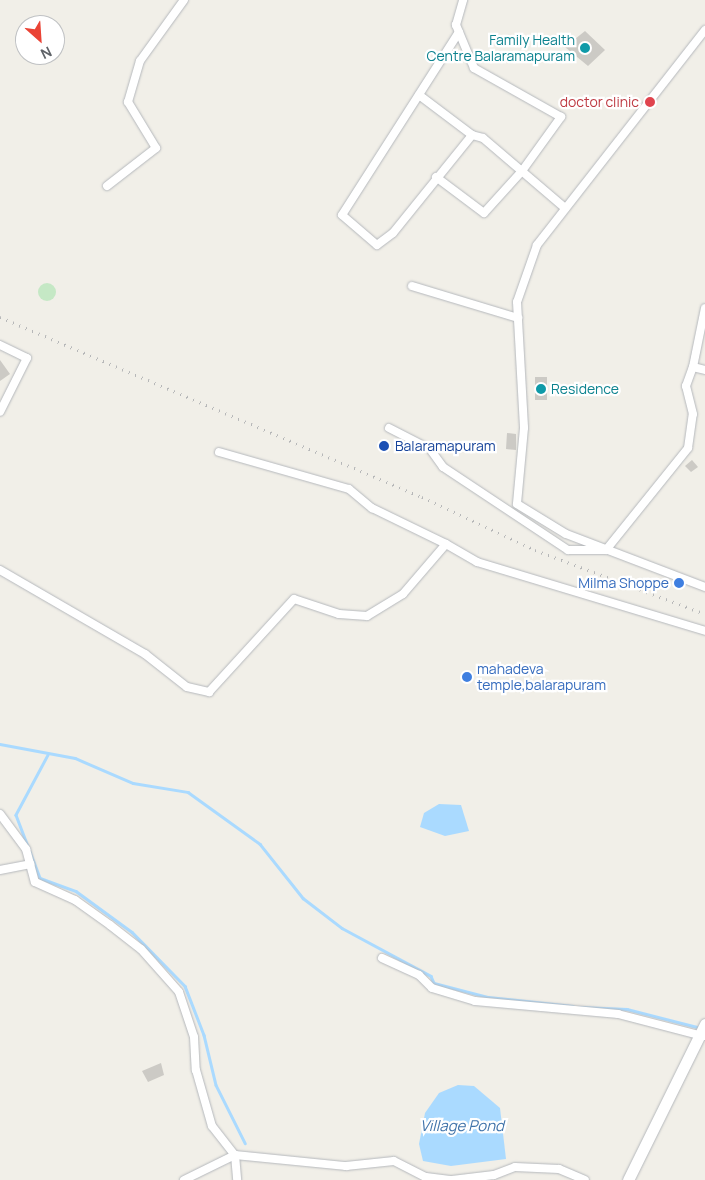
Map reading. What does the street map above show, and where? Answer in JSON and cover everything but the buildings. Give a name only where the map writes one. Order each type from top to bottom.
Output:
[{"type":"main road","points":[[628,1180],[702,1036],[705,1024]]},
{"type":"street","points":[[107,186],[156,148],[128,102],[140,61],[184,0]]},
{"type":"street","points":[[436,177],[484,213],[522,171],[561,117],[474,68],[456,25],[463,0]]},
{"type":"street","points":[[705,30],[537,245],[517,302],[524,428],[517,504],[566,534],[705,587]]},
{"type":"street","points":[[459,32],[342,215],[377,245],[393,233],[436,177],[472,135]]},
{"type":"street","points":[[419,95],[472,135],[482,138],[565,208]]},
{"type":"street","points":[[412,286],[518,318]]},
{"type":"street","points":[[606,550],[688,448],[693,414],[686,386],[693,367],[705,308]]},
{"type":"street","points":[[0,345],[27,358],[14,390],[0,412]]},
{"type":"street","points":[[693,367],[705,370]]},
{"type":"street","points":[[389,428],[430,449],[450,472],[568,550],[606,550]]},
{"type":"street","points":[[219,452],[348,489],[372,508],[446,544],[477,562],[705,631]]},
{"type":"street","points":[[0,570],[145,654],[187,687],[209,692],[294,599],[339,614],[367,616],[403,594],[446,544]]},
{"type":"street","points":[[0,814],[10,822],[30,864],[35,882],[75,900],[110,925],[141,950],[179,992],[194,1036],[196,1070],[212,1126],[235,1155],[237,1180]]},
{"type":"street","points":[[0,870],[30,864]]},
{"type":"street","points":[[382,958],[419,975],[432,988],[475,1001],[618,1014],[702,1036]]},
{"type":"street","points":[[184,1180],[235,1155],[346,1166],[394,1161],[426,1177],[452,1180],[494,1175],[515,1166],[559,1169],[585,1180]]},
{"type":"green space","points":[[43,283],[51,283],[56,288],[54,299],[43,301],[38,296],[38,288]]},
{"type":"water","points":[[439,804],[461,805],[469,831],[445,836],[420,827],[424,813]]},
{"type":"water","name":"Village Pond","points":[[458,1085],[474,1086],[500,1108],[506,1159],[451,1166],[423,1161],[419,1144],[425,1113],[439,1093]]},
{"type":"waterway","points":[[0,744],[75,758],[133,783],[188,792],[260,844],[303,898],[342,928],[431,976],[434,983],[488,997],[573,1006]]},
{"type":"waterway","points":[[48,755],[16,815],[40,878],[76,891],[132,932],[185,986],[204,1035],[216,1085],[245,1143]]},
{"type":"waterway","points":[[579,1007],[627,1009],[697,1027]]},
{"type":"railway","points":[[0,317],[422,497],[535,550],[705,614]]},
{"type":"place","name":"Family Health Centre Balaramapuram","points":[[585,48]]},
{"type":"place","name":"doctor clinic","points":[[650,102]]},
{"type":"place","name":"Residence","points":[[541,389]]},
{"type":"place","name":"Balaramapuram","points":[[384,446]]},
{"type":"place","name":"Milma Shoppe","points":[[679,583]]},
{"type":"place","name":"mahadeva temple,balarapuram","points":[[467,677]]}]
